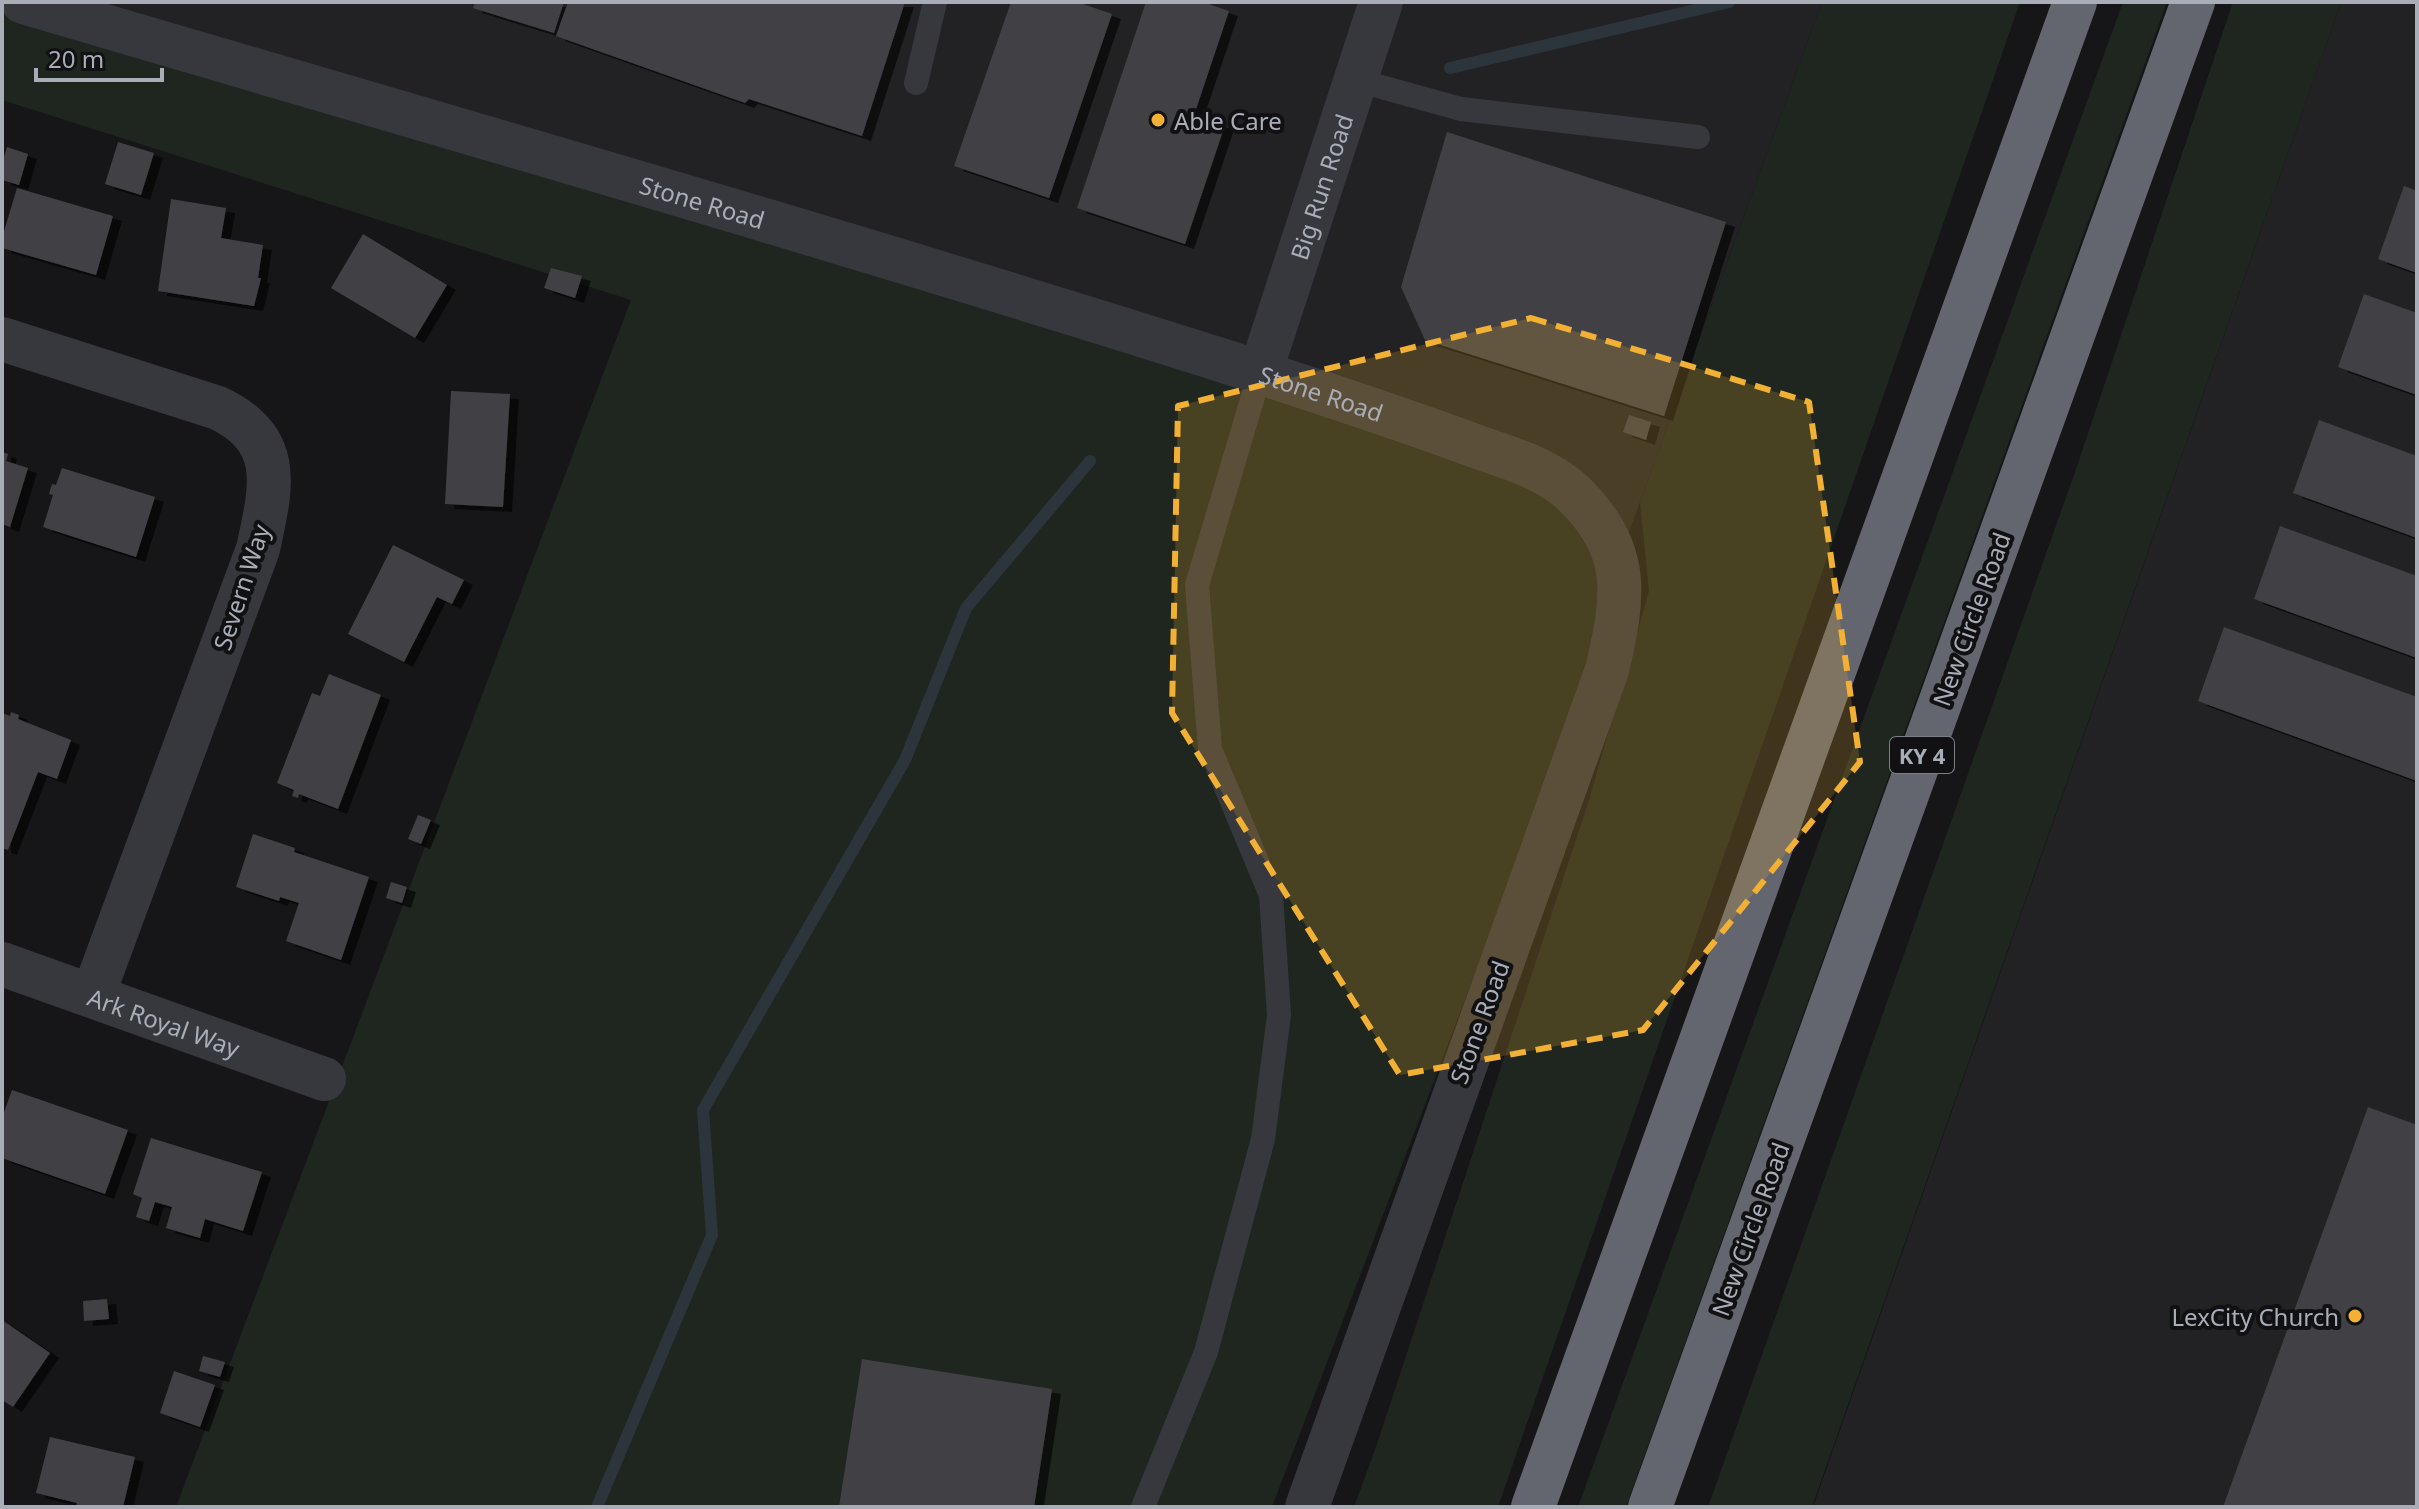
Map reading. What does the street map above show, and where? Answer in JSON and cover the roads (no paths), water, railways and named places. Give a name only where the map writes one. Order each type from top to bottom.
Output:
[{"type":"highway","points":[[1533,1507],[2075,2]]},
{"type":"highway","name":"New Circle Road","points":[[1650,1507],[2193,2]]},
{"type":"street","name":"Stone Road","points":[[23,2],[971,281],[1260,373],[1424,427],[1543,471],[1570,490],[1596,518],[1610,543],[1617,565],[1620,592],[1620,615],[1607,670],[1307,1507]]},
{"type":"street","name":"Big Run Road","points":[[1260,373],[1381,2]]},
{"type":"street","name":"Severn Way","points":[[2,339],[227,412],[248,425],[260,441],[269,462],[268,499],[258,549],[93,995]]},
{"type":"street","name":"Ark Royal Way","points":[[2,964],[324,1079]]},
{"type":"lane","points":[[916,83],[935,2]]},
{"type":"lane","points":[[1356,80],[1461,109],[1698,137]]},
{"type":"lane","points":[[1143,1507],[1206,1352],[1263,1139],[1279,1015],[1271,895],[1210,749],[1197,585],[1260,373]]},
{"type":"waterway","points":[[1450,68],[1729,2]]},
{"type":"waterway","points":[[597,1507],[712,1235],[703,1110],[905,760],[966,608],[1090,461]]},
{"type":"place","name":"Able Care","points":[[1158,120]]},
{"type":"place","name":"LexCity Church","points":[[2355,1316]]}]
